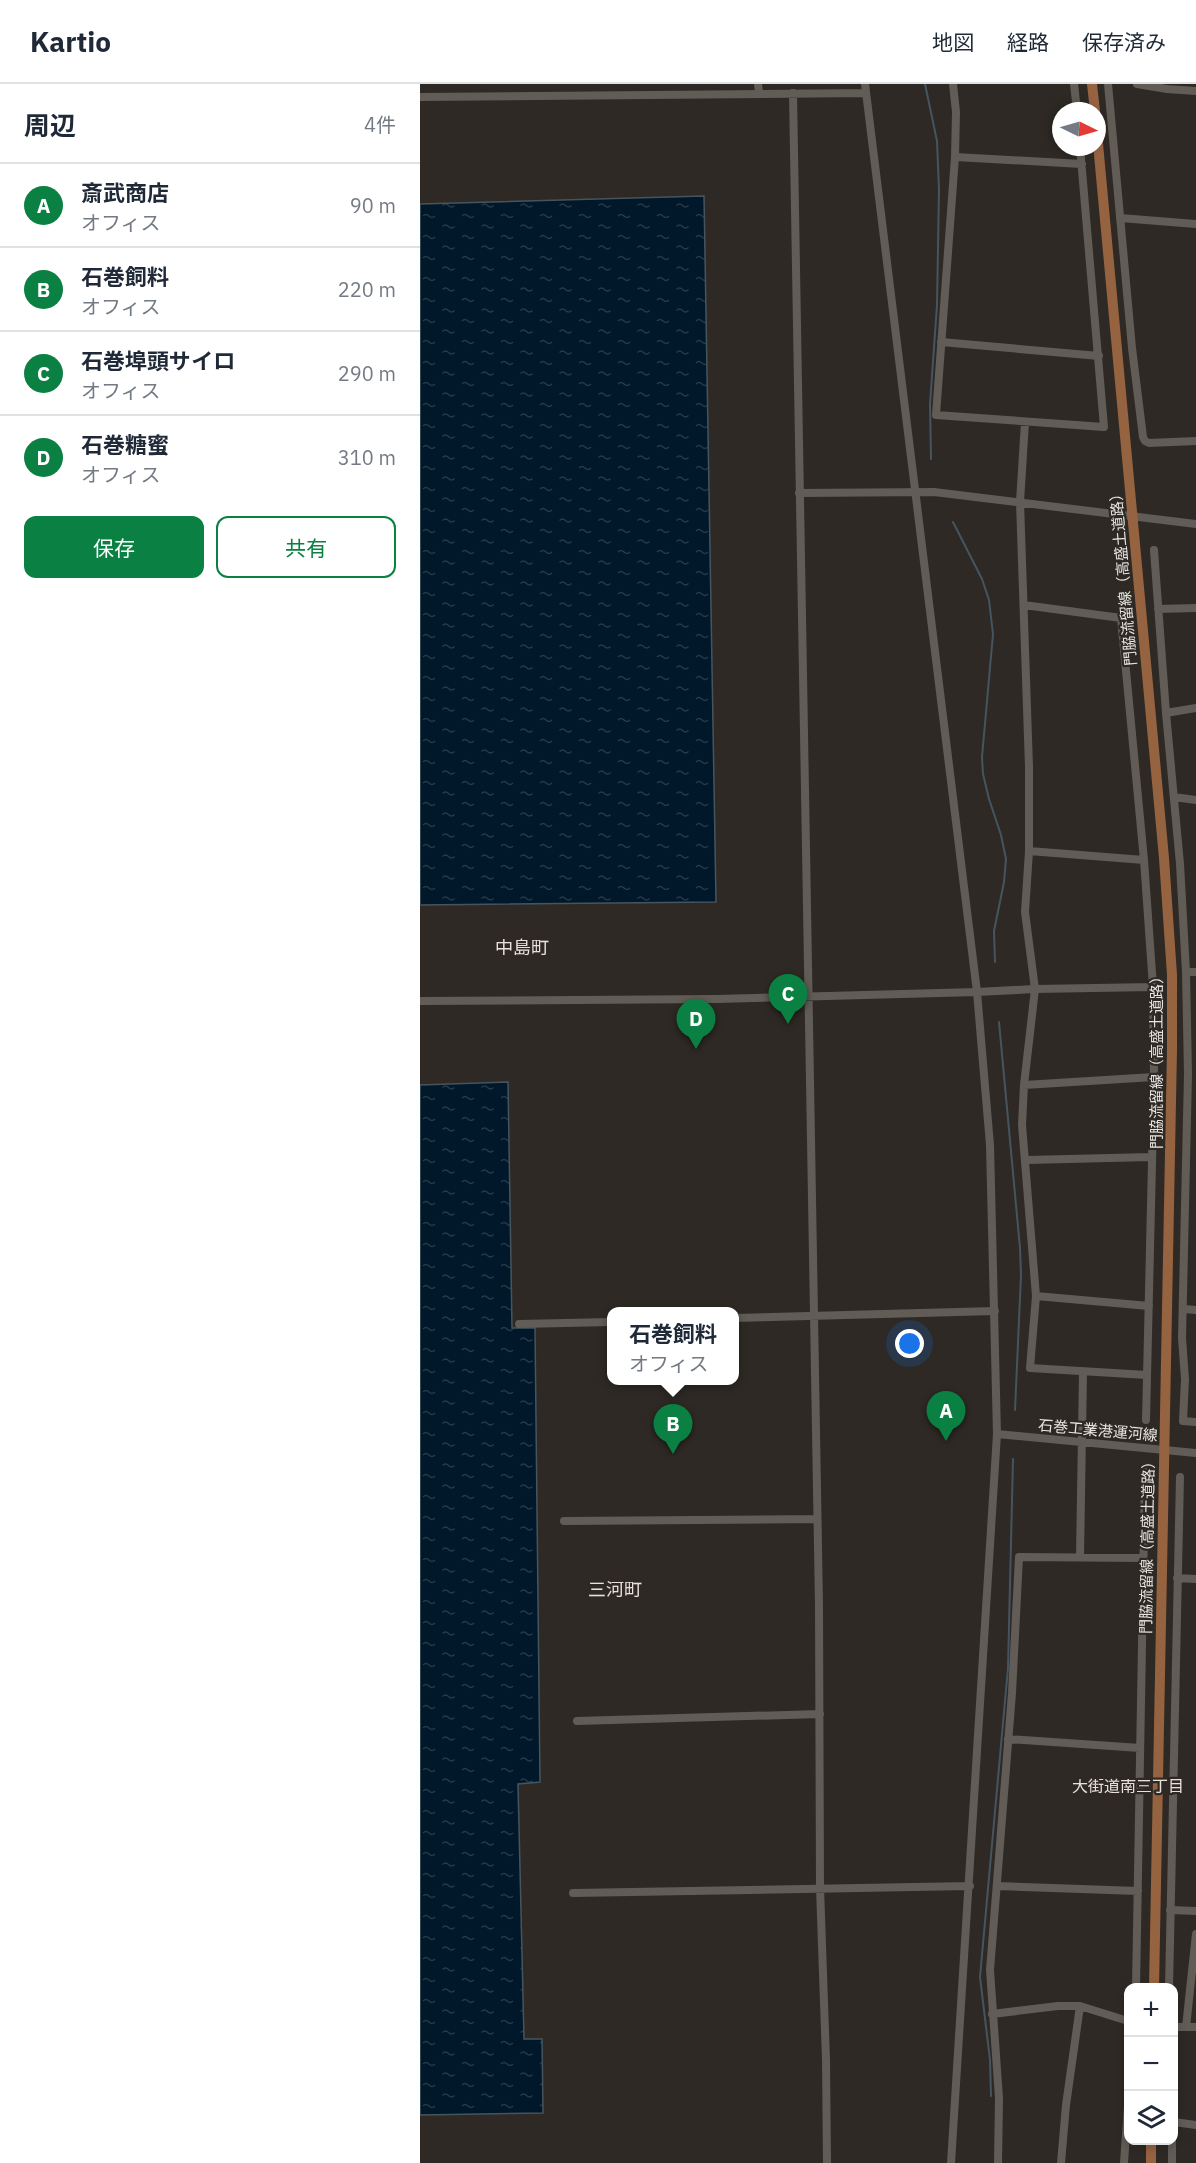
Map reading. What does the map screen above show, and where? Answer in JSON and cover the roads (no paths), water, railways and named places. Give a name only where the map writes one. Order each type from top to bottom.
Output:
[{"type":"main road","points":[[1092,84],[1094,102]]},
{"type":"main road","name":"門脇流留線（高盛土道路）","points":[[1099,156],[1166,881],[1172,975],[1172,1142],[1154,1983]]},
{"type":"main road","points":[[1151,2145],[1151,2163]]},
{"type":"street","points":[[758,84],[759,93]]},
{"type":"street","points":[[865,84],[977,992],[990,1145],[997,1434],[951,2163]]},
{"type":"street","points":[[953,84],[956,112],[955,157],[936,415],[1104,427],[1081,156]]},
{"type":"street","points":[[1074,84],[1076,102]]},
{"type":"street","points":[[1108,84],[1132,348],[1143,437],[1149,443],[1196,441]]},
{"type":"street","points":[[1137,84],[1196,91]]},
{"type":"street","points":[[794,93],[820,1714],[820,1887],[827,2163]]},
{"type":"street","points":[[420,97],[866,93]]},
{"type":"street","points":[[955,157],[1082,164]]},
{"type":"street","points":[[1120,218],[1196,224]]},
{"type":"street","points":[[941,342],[1099,356]]},
{"type":"street","points":[[1025,422],[1020,502],[1029,767],[1029,851],[1025,912],[1035,988],[1022,1125],[1027,1160],[1036,1296],[1030,1368],[1147,1376]]},
{"type":"street","points":[[799,493],[914,492],[1020,502],[1196,524]]},
{"type":"street","points":[[1154,550],[1186,972],[1188,1074],[1182,1338],[1185,1379],[1183,1421],[1196,1422]]},
{"type":"street","points":[[1024,605],[1121,618],[1154,987],[1146,1420]]},
{"type":"street","points":[[1158,609],[1196,608]]},
{"type":"street","points":[[1166,713],[1196,708]]},
{"type":"street","points":[[1174,797],[1196,800]]},
{"type":"street","points":[[1029,851],[1144,860]]},
{"type":"street","points":[[1186,972],[1196,972]]},
{"type":"street","points":[[420,1001],[716,999],[977,992],[1035,988],[1154,987]]},
{"type":"street","points":[[1024,1085],[1154,1077]]},
{"type":"street","points":[[1027,1160],[1151,1157]]},
{"type":"street","points":[[1185,1236],[1196,1236]]},
{"type":"street","points":[[1036,1296],[1149,1306]]},
{"type":"street","points":[[1184,1310],[1196,1311]]},
{"type":"street","points":[[739,1318],[995,1311]]},
{"type":"street","points":[[519,1324],[607,1322]]},
{"type":"street","points":[[1080,1557],[1083,1372]]},
{"type":"street","points":[[1185,1379],[1196,1380]]},
{"type":"street","name":"石巻工業港運河線","points":[[997,1434],[1196,1453]]},
{"type":"street","points":[[1136,1983],[1145,1472]]},
{"type":"street","points":[[1169,1983],[1180,1477]]},
{"type":"street","points":[[564,1521],[817,1519]]},
{"type":"street","points":[[998,2163],[999,2098],[992,2014],[991,1946],[998,1886],[1019,1557],[1143,1558]]},
{"type":"street","points":[[1178,1578],[1196,1579]]},
{"type":"street","points":[[578,1721],[820,1714]]},
{"type":"street","points":[[1008,1739],[1140,1748]]},
{"type":"street","points":[[573,1893],[970,1886]]},
{"type":"street","points":[[998,1886],[1138,1891]]},
{"type":"street","points":[[1170,1910],[1196,1911]]},
{"type":"street","points":[[1186,2027],[1196,1934]]},
{"type":"street","points":[[992,2014],[1058,2006],[1080,2006],[1124,2020]]},
{"type":"street","points":[[1061,2163],[1066,2105],[1080,2006]]},
{"type":"street","points":[[1178,2028],[1196,2027]]},
{"type":"street","points":[[1178,2123],[1196,2125]]},
{"type":"street","points":[[1124,2163],[1125,2145]]},
{"type":"street","points":[[1172,2145],[1172,2163]]},
{"type":"water","points":[[704,196],[716,902],[420,905],[420,204]]},
{"type":"water","points":[[508,1082],[512,1328],[535,1328],[540,1782],[518,1784],[524,2039],[542,2039],[543,2113],[420,2115],[420,1085]]},
{"type":"waterway","points":[[925,84],[937,141],[939,189],[937,305],[930,404],[931,459]]},
{"type":"waterway","points":[[953,522],[982,579],[989,600],[993,634],[982,757],[983,774],[1006,859],[1004,882],[994,931],[995,962]]},
{"type":"waterway","points":[[999,1022],[1020,1248],[1021,1275],[1015,1410]]},
{"type":"waterway","points":[[991,2096],[990,2060],[980,1977],[1008,1668],[1013,1459]]},
{"type":"place","name":"石巻埠頭サイロ","points":[[788,1024]]},
{"type":"place","name":"石巻糖蜜","points":[[696,1049]]},
{"type":"place","name":"斎武商店","points":[[946,1441]]},
{"type":"place","name":"石巻飼料","points":[[673,1454]]},
{"type":"district","name":"中島町","points":[[522,947]]},
{"type":"district","name":"三河町","points":[[615,1589]]},
{"type":"district","name":"大街道南三丁目","points":[[1128,1786]]}]
